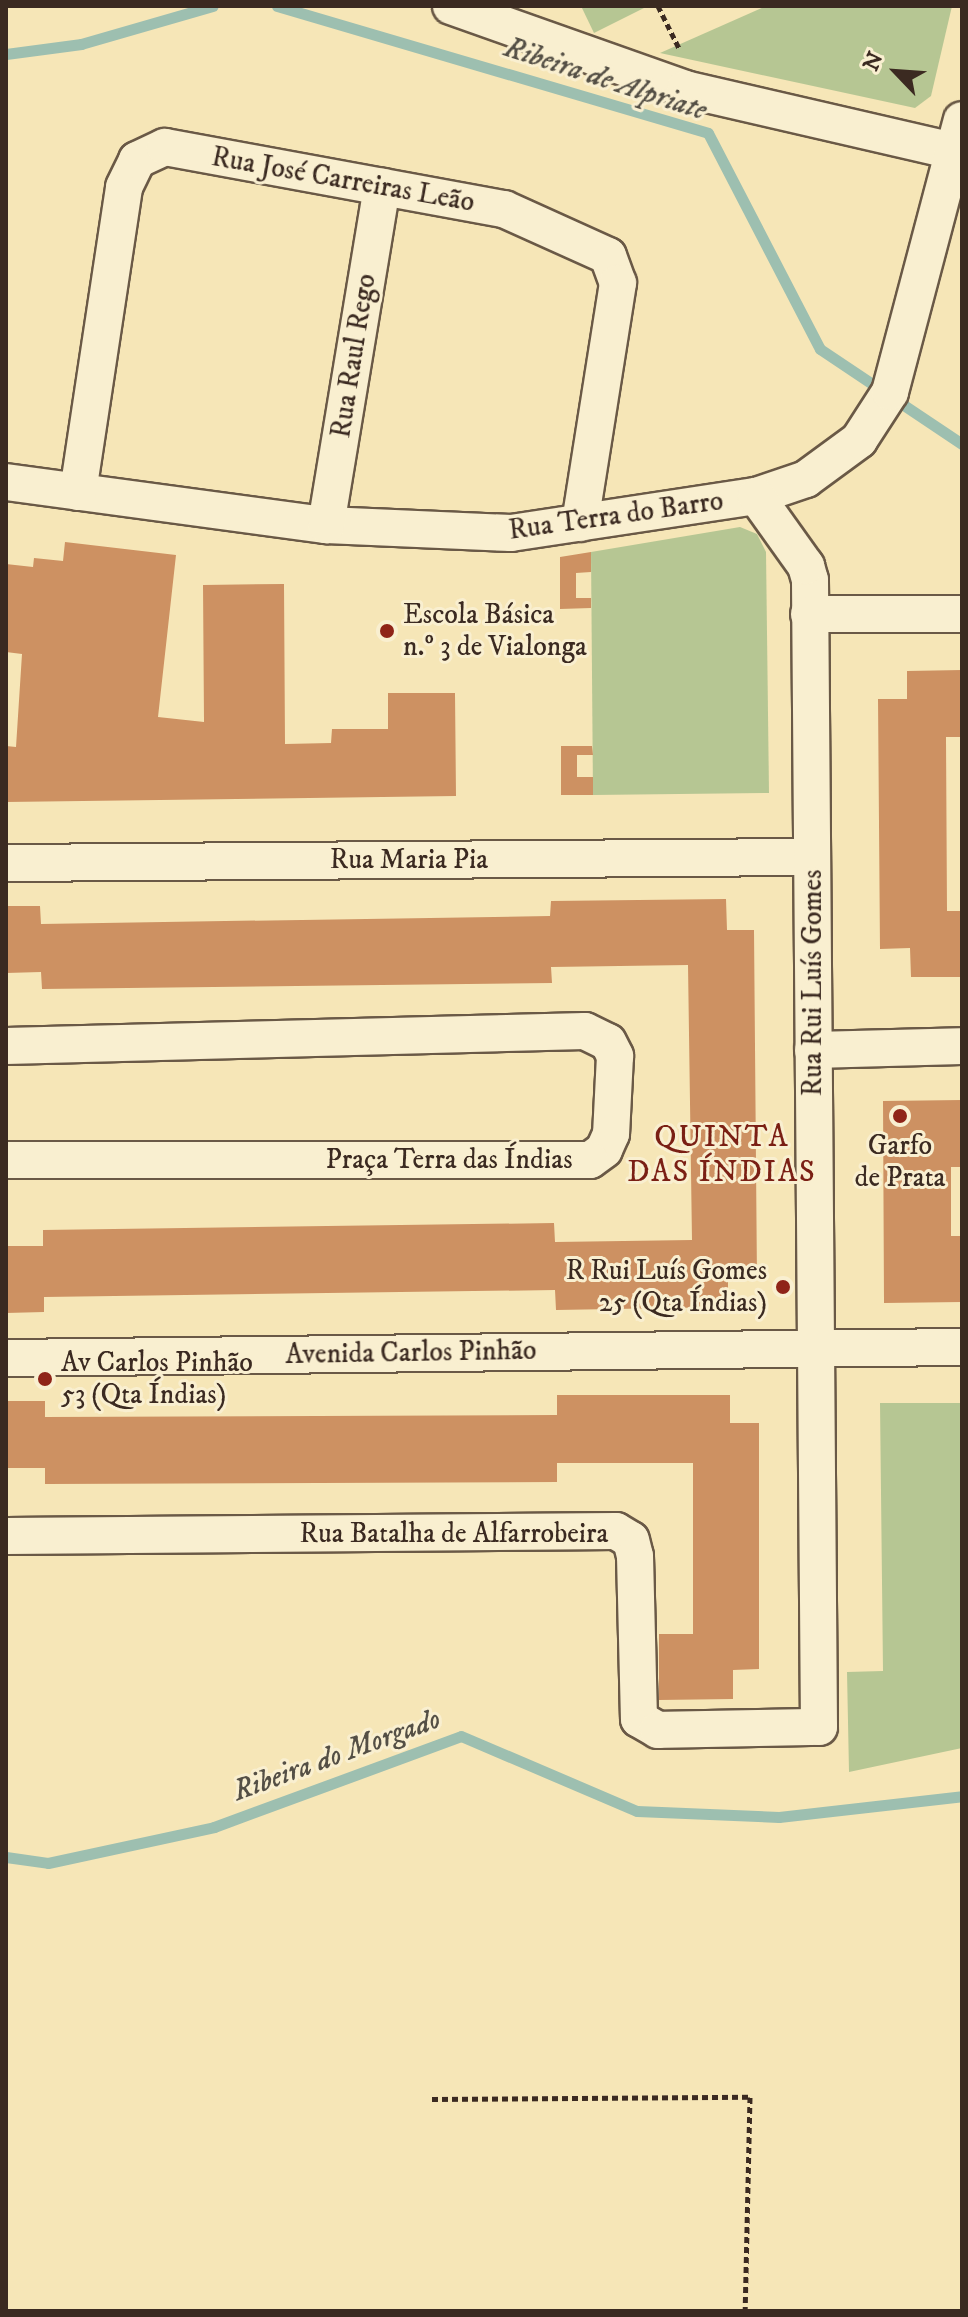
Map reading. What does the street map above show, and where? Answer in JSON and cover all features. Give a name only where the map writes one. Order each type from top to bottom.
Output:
[{"type":"street","points":[[451,6],[685,89],[959,142]]},
{"type":"street","name":"Rua Terra do Barro","points":[[6,482],[326,525],[511,533],[756,496],[825,469],[859,440],[883,407],[959,142]]},
{"type":"street","name":"Rua José Carreiras Leão","points":[[78,492],[124,187],[137,160],[165,147],[511,211],[600,249],[614,262],[618,283],[580,523]]},
{"type":"street","name":"Rua Raul Rego","points":[[326,525],[382,187]]},
{"type":"street","name":"Rua Rui Luís Gomes","points":[[756,496],[806,566],[809,614],[819,1727]]},
{"type":"street","points":[[809,614],[962,614]]},
{"type":"street","name":"Rua Maria Pia","points":[[6,863],[812,857]]},
{"type":"street","name":"Praça Terra das Índias","points":[[6,1046],[585,1031],[608,1042],[615,1056],[611,1134],[604,1150],[590,1160],[6,1160]]},
{"type":"street","points":[[813,1050],[962,1046]]},
{"type":"street","name":"Avenida Carlos Pinhão","points":[[6,1358],[962,1347]]},
{"type":"street","name":"Rua Batalha de Alfarrobeira","points":[[6,1536],[616,1531],[631,1540],[635,1556],[639,1719],[658,1730],[819,1727]]},
{"type":"path","points":[[432,2099],[750,2097],[745,2311]]},
{"type":"green space","points":[[581,6],[648,6],[594,33]]},
{"type":"green space","points":[[766,6],[952,6],[931,96],[915,108],[660,53]]},
{"type":"green space","points":[[740,527],[757,534],[766,552],[769,793],[593,795],[591,552]]},
{"type":"green space","points":[[880,1403],[962,1403],[962,1748],[849,1772],[847,1672],[883,1671]]},
{"type":"building","points":[[65,542],[176,555],[158,717],[204,722],[203,585],[284,584],[285,744],[331,743],[332,729],[388,729],[388,693],[455,693],[456,796],[6,802],[6,746],[16,747],[22,654],[6,652],[6,564],[33,567],[34,558],[63,561]]},
{"type":"building","points":[[591,552],[591,572],[576,573],[576,598],[591,598],[591,608],[560,609],[560,557]]},
{"type":"building","points":[[962,670],[962,737],[946,737],[947,911],[962,911],[962,977],[911,977],[910,948],[880,949],[878,699],[907,699],[907,671]]},
{"type":"building","points":[[561,746],[592,746],[593,755],[577,755],[577,777],[593,777],[593,795],[561,795]]},
{"type":"building","points":[[726,899],[727,930],[754,930],[757,1279],[728,1280],[728,1307],[556,1310],[555,1290],[44,1297],[44,1312],[6,1313],[6,1246],[43,1246],[43,1230],[554,1223],[555,1242],[692,1240],[688,965],[551,967],[552,983],[42,989],[41,972],[6,973],[6,906],[40,906],[41,924],[550,916],[551,901]]},
{"type":"building","points":[[962,1100],[962,1167],[951,1167],[951,1236],[962,1236],[962,1302],[884,1303],[883,1101]]},
{"type":"building","points":[[557,1395],[730,1395],[730,1423],[759,1423],[759,1669],[733,1670],[733,1699],[659,1700],[659,1634],[693,1634],[693,1463],[557,1463],[557,1482],[45,1484],[45,1468],[6,1468],[6,1401],[45,1401],[45,1417],[557,1415]]},
{"type":"waterway","name":"Ribeira de Alpriate","points":[[6,54],[81,44],[213,6]]},
{"type":"waterway","name":"Ribeira de Alpriate","points":[[277,6],[708,133],[820,349],[962,444]]},
{"type":"waterway","name":"Ribeira do Morgado","points":[[6,1857],[48,1863],[214,1827],[461,1736],[637,1811],[779,1817],[962,1796]]},
{"type":"place","name":"Escola Básica n.º 3 de Vialonga","points":[[387,631]]},
{"type":"place","name":"Garfo de Prata","points":[[900,1116]]},
{"type":"place","name":"R Rui Luís Gomes 25 (Qta Índias)","points":[[783,1287]]},
{"type":"place","name":"Av Carlos Pinhão 53 (Qta Índias)","points":[[45,1379]]},
{"type":"district","name":"QUINTA DAS ÍNDIAS","points":[[722,1155]]}]
